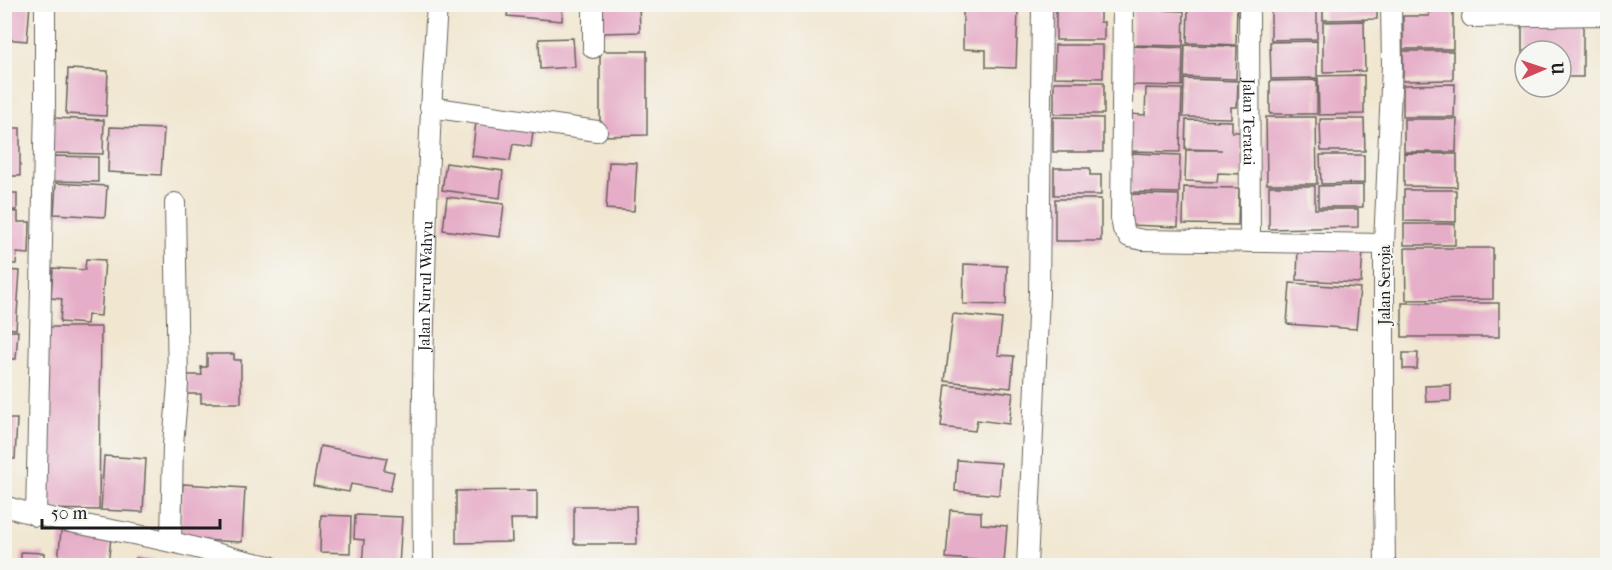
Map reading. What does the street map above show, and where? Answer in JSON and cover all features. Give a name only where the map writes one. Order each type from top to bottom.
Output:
[{"type":"street","points":[[36,516],[45,4]]},
{"type":"street","name":"Jalan Nurul Wahyu","points":[[423,566],[422,426],[430,107],[437,4]]},
{"type":"street","points":[[593,4],[593,48]]},
{"type":"street","points":[[1027,566],[1039,294],[1042,4]]},
{"type":"street","points":[[1123,4],[1121,218],[1129,237],[1143,240],[1384,244]]},
{"type":"street","name":"Jalan Teratai","points":[[1249,4],[1250,242]]},
{"type":"street","name":"Jalan Seroja","points":[[1386,566],[1383,476],[1384,244],[1392,66],[1391,4]]},
{"type":"street","points":[[1472,17],[1608,15]]},
{"type":"street","points":[[430,107],[597,131]]},
{"type":"street","points":[[171,542],[173,445],[178,384],[175,203]]},
{"type":"street","points":[[4,506],[36,516],[171,542],[270,566]]},
{"type":"building","points":[[4,4],[30,4],[27,41],[4,39]]},
{"type":"building","points":[[509,4],[563,4],[562,21],[507,16]]},
{"type":"building","points":[[602,4],[639,4],[640,32],[603,33]]},
{"type":"building","points":[[1188,4],[1237,4],[1236,45],[1187,43]]},
{"type":"building","points":[[1271,4],[1317,4],[1317,39],[1271,40]]},
{"type":"building","points":[[1323,4],[1377,4],[1377,19],[1323,20]]},
{"type":"building","points":[[1404,4],[1453,4],[1453,49],[1403,49],[1403,16],[1429,16],[1429,8],[1404,9]]},
{"type":"building","points":[[1100,7],[1100,22],[1104,22],[1104,40],[1056,40],[1056,8]]},
{"type":"building","points":[[963,8],[1018,10],[1016,68],[986,67],[986,50],[963,49]]},
{"type":"building","points":[[1133,9],[1184,11],[1183,46],[1132,45]]},
{"type":"building","points":[[1364,21],[1365,71],[1323,72],[1323,22]]},
{"type":"building","points":[[1522,23],[1583,23],[1583,77],[1573,77],[1573,39],[1522,39]]},
{"type":"building","points":[[573,38],[575,67],[540,69],[539,39]]},
{"type":"building","points":[[1317,41],[1317,76],[1364,75],[1364,114],[1319,115],[1318,78],[1271,79],[1270,42]]},
{"type":"building","points":[[1055,45],[1103,45],[1103,78],[1054,77]]},
{"type":"building","points":[[1185,45],[1237,46],[1236,79],[1184,77]]},
{"type":"building","points":[[1131,46],[1183,48],[1182,86],[1130,85]]},
{"type":"building","points":[[600,51],[647,51],[647,135],[600,136]]},
{"type":"building","points":[[1403,51],[1453,51],[1453,80],[1403,81]]},
{"type":"building","points":[[68,69],[108,71],[106,116],[66,114]]},
{"type":"building","points":[[1184,79],[1238,81],[1237,107],[1231,107],[1231,118],[1183,117]]},
{"type":"building","points":[[1317,80],[1317,114],[1270,114],[1270,81]]},
{"type":"building","points":[[1054,82],[1104,82],[1104,114],[1054,114]]},
{"type":"building","points":[[1455,84],[1454,117],[1403,117],[1403,85]]},
{"type":"building","points":[[1146,88],[1182,89],[1180,152],[1127,151],[1128,114],[1145,115]]},
{"type":"building","points":[[1053,117],[1103,118],[1103,152],[1053,152]]},
{"type":"building","points":[[1266,117],[1316,117],[1317,184],[1267,184]]},
{"type":"building","points":[[52,118],[104,120],[103,154],[51,153]]},
{"type":"building","points":[[1320,119],[1364,119],[1365,151],[1321,151]]},
{"type":"building","points":[[1404,119],[1457,119],[1456,152],[1404,152]]},
{"type":"building","points":[[1186,120],[1232,121],[1232,132],[1242,132],[1242,174],[1218,173],[1217,182],[1185,181],[1186,150],[1222,150],[1185,149]]},
{"type":"building","points":[[476,122],[533,131],[531,147],[513,144],[510,161],[472,156]]},
{"type":"building","points":[[4,125],[8,125],[8,128],[20,128],[20,176],[8,176],[8,190],[4,190]]},
{"type":"building","points":[[110,127],[164,129],[161,175],[108,172]]},
{"type":"building","points":[[1132,153],[1180,155],[1179,193],[1130,192]]},
{"type":"building","points":[[1404,153],[1457,154],[1457,187],[1404,186]]},
{"type":"building","points":[[1320,155],[1364,155],[1364,183],[1321,184]]},
{"type":"building","points":[[53,156],[98,157],[98,182],[53,181]]},
{"type":"building","points":[[609,162],[637,163],[634,211],[606,209]]},
{"type":"building","points":[[446,163],[503,171],[500,198],[442,190]]},
{"type":"building","points":[[1054,168],[1090,168],[1090,175],[1101,175],[1101,195],[1054,195]]},
{"type":"building","points":[[56,183],[107,186],[105,217],[54,214]]},
{"type":"building","points":[[1363,185],[1363,207],[1318,207],[1318,186]]},
{"type":"building","points":[[1269,186],[1315,186],[1315,209],[1358,209],[1358,227],[1269,229]]},
{"type":"building","points":[[1184,187],[1239,188],[1238,225],[1183,224]]},
{"type":"building","points":[[1404,190],[1456,190],[1456,222],[1404,221]]},
{"type":"building","points":[[4,193],[17,193],[17,210],[4,210]]},
{"type":"building","points":[[1131,194],[1179,195],[1178,227],[1129,225]]},
{"type":"building","points":[[447,197],[504,204],[500,237],[443,230]]},
{"type":"building","points":[[1055,199],[1101,199],[1101,241],[1055,241]]},
{"type":"building","points":[[4,211],[18,212],[18,222],[30,222],[29,254],[17,253],[16,264],[4,264]]},
{"type":"building","points":[[1404,224],[1455,224],[1455,245],[1404,245]]},
{"type":"building","points":[[1298,245],[1363,248],[1361,283],[1297,280]]},
{"type":"building","points":[[1405,248],[1493,248],[1493,299],[1406,300]]},
{"type":"building","points":[[86,259],[105,260],[101,316],[88,315],[87,324],[60,322],[62,299],[51,298],[53,268],[85,270]]},
{"type":"building","points":[[964,264],[1007,266],[1006,305],[963,304]]},
{"type":"building","points":[[4,270],[20,271],[16,329],[4,328]]},
{"type":"building","points":[[1290,283],[1360,288],[1356,329],[1287,324]]},
{"type":"building","points":[[1402,303],[1499,303],[1499,337],[1402,337]]},
{"type":"building","points":[[953,314],[1002,319],[998,355],[1014,356],[1011,388],[945,381]]},
{"type":"building","points":[[47,327],[101,327],[99,510],[45,509]]},
{"type":"building","points":[[4,331],[18,331],[16,359],[4,359]]},
{"type":"building","points":[[1403,353],[1418,353],[1417,369],[1403,369]]},
{"type":"building","points":[[207,354],[234,354],[234,360],[241,360],[241,403],[201,403],[201,394],[187,394],[187,375],[202,375],[201,367],[207,367]]},
{"type":"building","points":[[946,385],[1013,393],[1009,424],[977,420],[975,431],[941,427]]},
{"type":"building","points":[[1451,385],[1451,401],[1426,402],[1425,386]]},
{"type":"building","points":[[5,419],[17,419],[15,459],[5,459]]},
{"type":"building","points":[[320,446],[387,458],[384,470],[394,472],[390,491],[351,484],[349,492],[313,486]]},
{"type":"building","points":[[104,456],[146,459],[143,512],[101,510]]},
{"type":"building","points":[[957,460],[1001,463],[999,495],[955,491]]},
{"type":"building","points":[[183,484],[245,488],[242,542],[180,539]]},
{"type":"building","points":[[537,490],[537,519],[511,519],[512,542],[456,543],[456,491]]},
{"type":"building","points":[[574,506],[636,506],[637,544],[574,544]]},
{"type":"building","points":[[950,510],[981,512],[981,524],[1007,526],[1004,562],[946,558]]},
{"type":"building","points":[[321,515],[351,516],[350,553],[320,552]]},
{"type":"building","points":[[355,515],[402,517],[399,566],[362,565],[364,540],[354,539]]},
{"type":"building","points":[[61,531],[111,537],[108,566],[58,562]]},
{"type":"building","points":[[21,552],[44,553],[44,566],[21,566]]},
{"type":"building","points":[[136,558],[158,561],[157,566],[136,566]]}]
